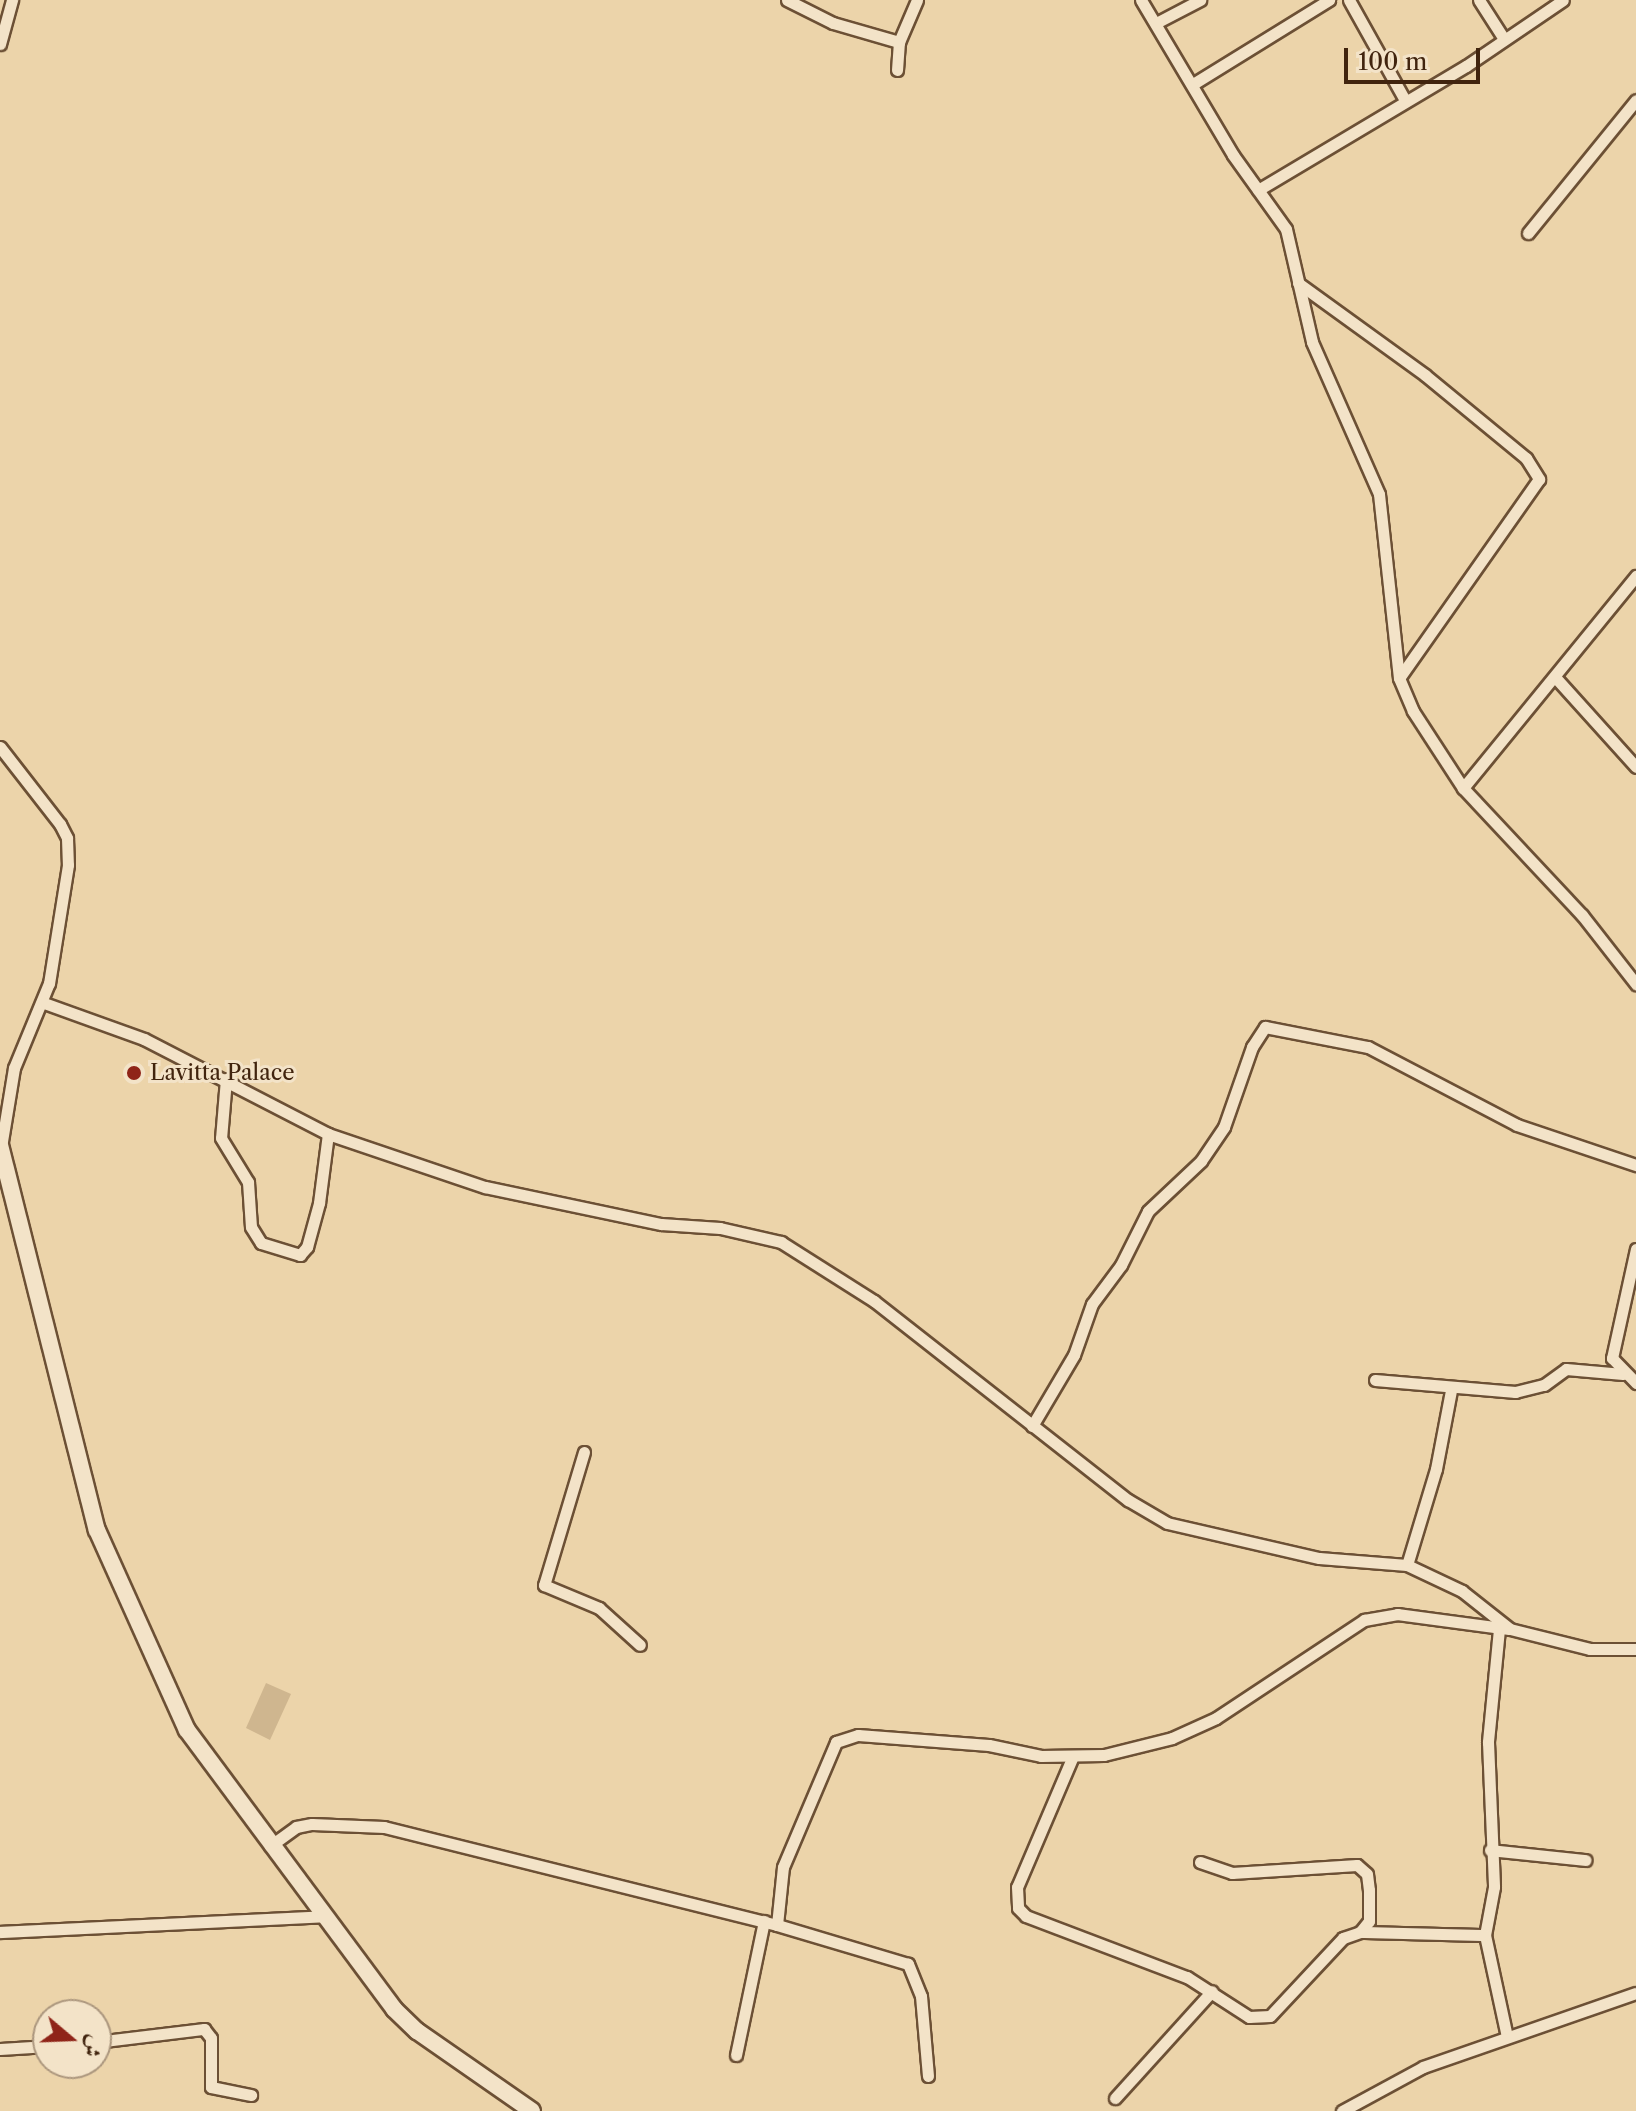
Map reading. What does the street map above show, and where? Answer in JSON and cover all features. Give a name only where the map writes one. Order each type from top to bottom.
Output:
[{"type":"street","points":[[0,44],[12,0]]},
{"type":"street","points":[[787,0],[833,23],[899,42]]},
{"type":"street","points":[[897,70],[899,42],[917,0]]},
{"type":"street","points":[[1141,0],[1258,190],[1286,229],[1323,372],[1379,494],[1399,678],[1434,749],[1463,788],[1582,915],[1636,984]]},
{"type":"street","points":[[1156,23],[1200,0]]},
{"type":"street","points":[[1193,84],[1329,0]]},
{"type":"street","points":[[1349,0],[1405,100]]},
{"type":"street","points":[[1479,0],[1504,39]]},
{"type":"street","points":[[1258,190],[1563,0]]},
{"type":"street","points":[[1528,233],[1636,100]]},
{"type":"street","points":[[1298,283],[1425,375],[1526,458],[1539,479],[1399,678]]},
{"type":"street","points":[[1463,788],[1636,576]]},
{"type":"street","points":[[1555,677],[1636,767]]},
{"type":"street","points":[[0,747],[67,838],[64,914],[44,1003],[14,1068],[0,1146],[97,1530],[119,1587],[187,1730],[324,1916],[417,2031],[532,2111]]},
{"type":"street","points":[[44,1003],[144,1039],[328,1134],[485,1187],[661,1224],[720,1228],[781,1242],[874,1301],[1128,1500],[1167,1523],[1319,1558],[1407,1565],[1462,1591],[1504,1629]]},
{"type":"street","points":[[1032,1426],[1074,1355],[1092,1304],[1121,1265],[1148,1211],[1201,1161],[1224,1127],[1252,1047],[1265,1027],[1368,1047],[1517,1125],[1636,1165]]},
{"type":"street","points":[[226,1079],[221,1138],[248,1182],[251,1227],[261,1243],[300,1255],[307,1247],[319,1203],[328,1134]]},
{"type":"street","points":[[1623,1374],[1612,1350],[1636,1249]]},
{"type":"street","points":[[1375,1380],[1451,1390],[1524,1391],[1544,1385],[1566,1369],[1623,1374],[1636,1383]]},
{"type":"street","points":[[1407,1565],[1436,1469],[1451,1390]]},
{"type":"street","points":[[584,1452],[544,1585],[599,1608],[640,1645]]},
{"type":"street","points":[[736,2055],[783,1867],[829,1753],[843,1737],[1073,1756],[1104,1755],[1172,1738],[1241,1704],[1364,1620],[1397,1614],[1504,1629],[1590,1649],[1636,1649]]},
{"type":"street","points":[[1504,1629],[1488,1742],[1490,1850],[1494,1887],[1485,1935],[1507,2037]]},
{"type":"street","points":[[1073,1756],[1017,1887],[1018,1908],[1026,1916],[1174,1972],[1261,2020],[1343,1938],[1360,1932],[1485,1935]]},
{"type":"street","points":[[270,1846],[296,1827],[312,1824],[384,1827],[770,1923],[908,1964],[921,1996],[928,2076]]},
{"type":"street","points":[[1490,1850],[1585,1860]]},
{"type":"street","points":[[1200,1862],[1232,1873],[1357,1865],[1367,1874],[1369,1890],[1369,1921],[1360,1932]]},
{"type":"street","points":[[0,1932],[324,1916]]},
{"type":"street","points":[[1115,2098],[1212,1991]]},
{"type":"street","points":[[1342,2111],[1423,2067],[1636,1993]]},
{"type":"street","points":[[112,2040],[204,2029],[211,2038],[209,2084],[251,2095]]},
{"type":"street","points":[[0,2049],[32,2047]]},
{"type":"shaded area","points":[[266,1683],[291,1694],[270,1740],[246,1728]]},
{"type":"place","name":"Lavitta Palace","points":[[134,1073]]}]
